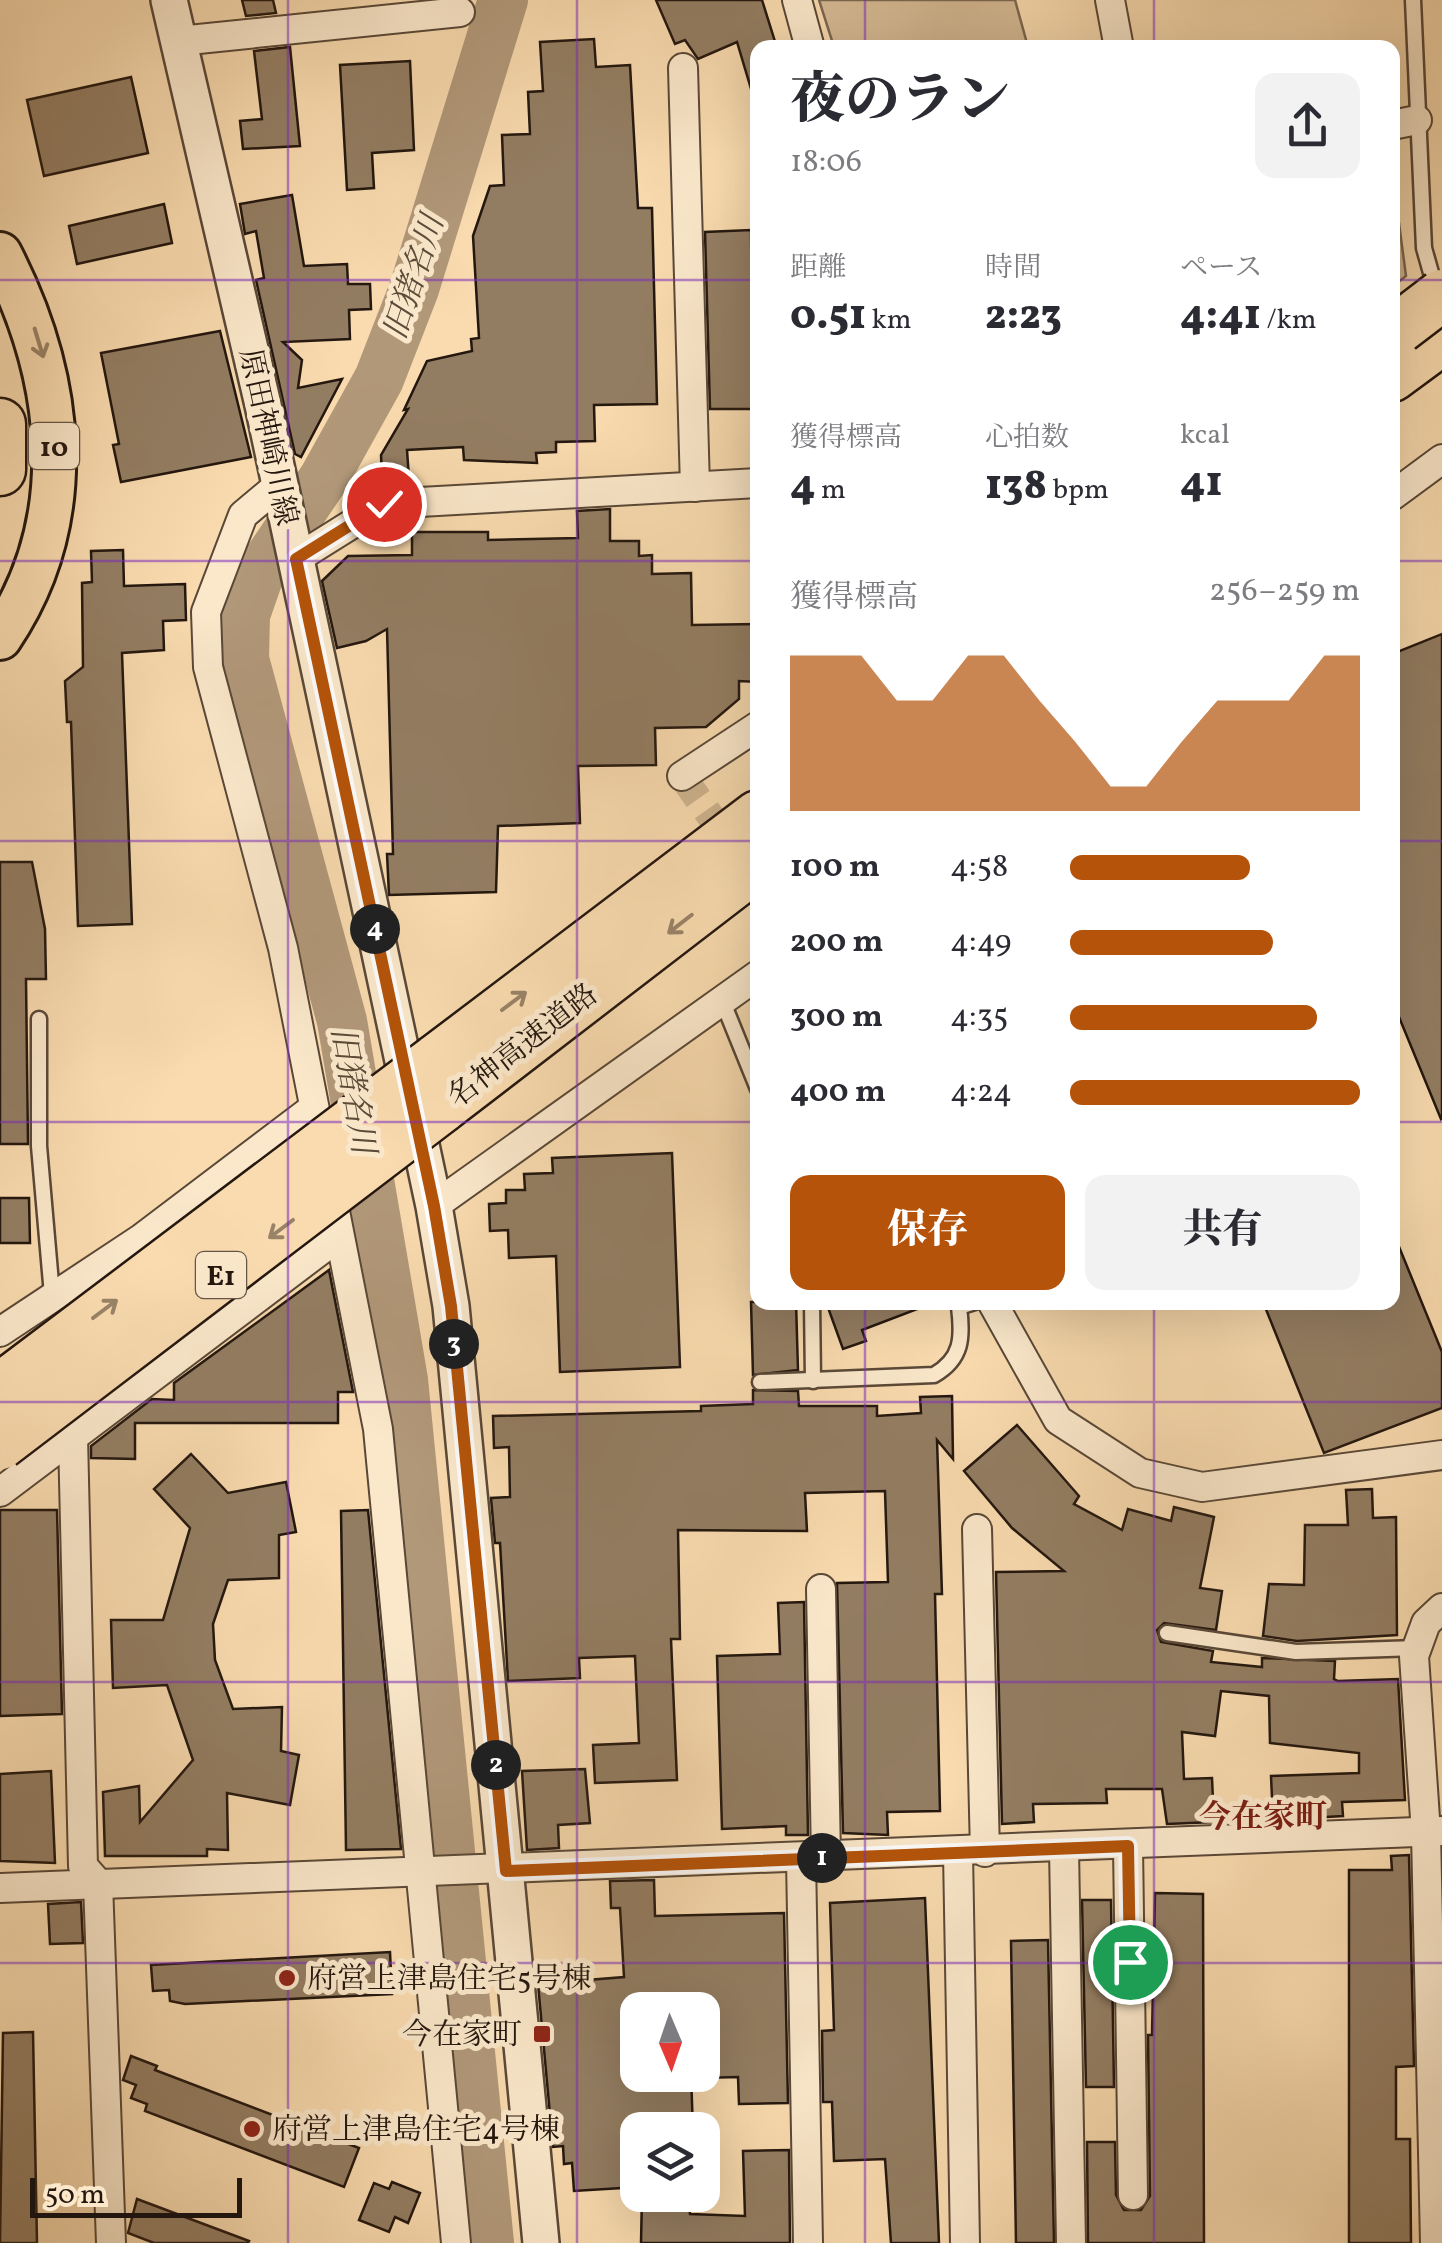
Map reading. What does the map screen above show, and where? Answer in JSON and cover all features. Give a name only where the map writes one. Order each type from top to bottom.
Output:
[{"type":"highway","points":[[1413,342],[1442,295]]},
{"type":"highway","points":[[0,424],[0,470]]},
{"type":"highway","name":"名神高速道路","points":[[0,1444],[750,823]]},
{"type":"highway","name":"名神高速道路","points":[[0,1385],[750,869]]},
{"type":"main road","name":"10","points":[[0,254],[40,346],[54,440],[44,538],[21,603],[0,638]]},
{"type":"street","name":"原田神崎川線","points":[[169,0],[280,484],[434,1206],[451,1306],[496,1871],[541,2243]]},
{"type":"street","points":[[797,0],[808,40]]},
{"type":"street","points":[[1110,0],[1118,40]]},
{"type":"street","points":[[179,41],[460,12]]},
{"type":"street","points":[[683,68],[695,487]]},
{"type":"street","points":[[1400,490],[1442,459]]},
{"type":"street","points":[[280,484],[243,515],[206,612],[208,667],[282,948],[311,1110],[378,1428],[429,1873],[456,2243]]},
{"type":"street","points":[[296,559],[384,504],[750,484]]},
{"type":"street","points":[[682,776],[750,731]]},
{"type":"street","points":[[434,1206],[750,981]]},
{"type":"street","points":[[0,1332],[142,1238],[311,1110]]},
{"type":"street","points":[[0,1492],[338,1236]]},
{"type":"street","points":[[996,1310],[1058,1420],[1140,1473],[1202,1487],[1442,1454]]},
{"type":"street","points":[[73,1437],[82,1866],[98,1883],[111,2243]]},
{"type":"street","points":[[965,2243],[977,1529]]},
{"type":"street","points":[[808,2243],[821,1589]]},
{"type":"street","points":[[1435,2243],[1434,1832],[1417,1648],[1426,1623],[1442,1608]]},
{"type":"street","points":[[0,1888],[1434,1832]]},
{"type":"street","points":[[1128,1846],[1134,2195]]},
{"type":"street","points":[[1064,1849],[1071,2243]]},
{"type":"street","points":[[816,1859],[826,2197]]},
{"type":"lane","points":[[1413,0],[1405,122],[1424,248],[1413,342]]},
{"type":"lane","points":[[722,1000],[750,1069]]},
{"type":"lane","points":[[40,1019],[39,1146],[52,1295]]},
{"type":"lane","points":[[812,1310],[813,1381]]},
{"type":"lane","points":[[760,1382],[934,1375],[951,1365],[960,1348],[959,1310]]},
{"type":"lane","points":[[1167,1633],[1296,1652],[1417,1648]]},
{"type":"shaded area","points":[[819,0],[1015,0],[1026,40],[832,40]]},
{"type":"shaded area","points":[[1400,231],[1406,276],[1400,281]]},
{"type":"building","points":[[242,0],[273,0],[276,13],[246,16]]},
{"type":"building","points":[[656,0],[762,0],[774,40],[750,40],[750,85],[737,42],[698,59],[685,40],[675,44]]},
{"type":"building","points":[[594,39],[596,67],[630,65],[638,208],[652,208],[657,404],[594,405],[595,441],[556,442],[556,452],[536,453],[537,463],[464,460],[463,447],[407,450],[409,478],[382,479],[381,455],[408,409],[404,410],[427,361],[472,351],[471,339],[479,338],[473,236],[490,186],[504,185],[502,135],[530,134],[528,92],[543,91],[540,42]]},
{"type":"building","points":[[290,47],[300,146],[243,149],[240,121],[262,119],[254,51]]},
{"type":"building","points":[[410,61],[414,150],[372,153],[374,188],[347,190],[340,65]]},
{"type":"building","points":[[131,77],[148,153],[44,176],[27,100]]},
{"type":"building","points":[[292,195],[304,266],[347,264],[348,284],[370,284],[371,309],[349,310],[350,339],[283,342],[302,360],[298,388],[342,379],[301,457],[295,454],[256,280],[264,278],[256,231],[245,234],[240,204]]},
{"type":"building","points":[[164,204],[172,243],[77,264],[69,226]]},
{"type":"building","points":[[750,230],[750,409],[710,409],[705,232]]},
{"type":"building","points":[[220,331],[251,457],[121,482],[113,445],[119,444],[101,353]]},
{"type":"building","points":[[610,509],[610,541],[639,541],[639,556],[652,555],[652,574],[691,573],[692,625],[750,624],[750,682],[739,681],[739,699],[706,727],[655,728],[656,765],[578,766],[580,823],[498,826],[496,892],[389,895],[387,854],[393,854],[387,629],[366,641],[337,648],[322,581],[348,556],[412,555],[412,532],[488,532],[488,540],[578,538],[577,511]]},
{"type":"building","points":[[123,550],[124,586],[185,584],[186,620],[163,621],[164,650],[122,653],[132,924],[78,926],[71,722],[67,722],[65,681],[83,667],[82,583],[92,582],[91,551]]},
{"type":"building","points":[[1442,634],[1441,1119],[1400,1019],[1400,651]]},
{"type":"building","points":[[0,862],[32,862],[45,929],[46,979],[26,979],[28,1144],[0,1144]]},
{"type":"building","points":[[672,1153],[680,1367],[560,1372],[556,1256],[509,1258],[508,1230],[490,1231],[489,1204],[506,1203],[506,1190],[525,1190],[524,1174],[553,1173],[552,1158]]},
{"type":"building","points":[[0,1198],[29,1198],[30,1243],[0,1243]]},
{"type":"building","points":[[1400,1249],[1442,1352],[1442,1408],[1324,1453],[1266,1310],[1400,1310]]},
{"type":"building","points":[[329,1270],[353,1392],[338,1392],[338,1423],[135,1423],[135,1459],[91,1458],[91,1446],[152,1399],[174,1400],[174,1383]]},
{"type":"building","points":[[751,1310],[796,1310],[798,1370],[753,1375]]},
{"type":"building","points":[[829,1310],[915,1310],[862,1330],[866,1341],[843,1349]]},
{"type":"building","points":[[753,1390],[798,1391],[799,1406],[877,1406],[877,1416],[921,1413],[920,1397],[952,1396],[953,1459],[937,1440],[942,1594],[935,1594],[940,1811],[887,1812],[888,1835],[843,1833],[837,1583],[888,1582],[885,1491],[805,1493],[807,1531],[678,1530],[680,1639],[671,1639],[677,1780],[595,1783],[593,1745],[639,1743],[635,1656],[579,1658],[580,1678],[508,1681],[500,1543],[495,1543],[491,1498],[510,1497],[509,1447],[494,1448],[493,1416],[701,1411],[701,1406],[753,1404]]},
{"type":"building","points":[[1017,1425],[1079,1496],[1074,1504],[1122,1530],[1128,1509],[1171,1521],[1174,1507],[1214,1517],[1200,1588],[1222,1591],[1216,1630],[1164,1623],[1157,1630],[1161,1642],[1213,1651],[1211,1662],[1262,1667],[1262,1658],[1335,1661],[1334,1679],[1338,1681],[1398,1679],[1405,1800],[1342,1802],[1343,1816],[1273,1820],[1271,1776],[1359,1773],[1359,1753],[1270,1743],[1269,1696],[1221,1691],[1215,1736],[1182,1732],[1184,1779],[1212,1778],[1214,1822],[1167,1824],[1162,1789],[1106,1789],[1107,1803],[1033,1804],[1034,1822],[1002,1824],[996,1572],[1064,1571],[1012,1528],[964,1471]]},
{"type":"building","points":[[191,1454],[228,1493],[286,1482],[296,1532],[279,1535],[279,1578],[228,1580],[213,1624],[215,1660],[233,1709],[282,1707],[281,1751],[299,1755],[290,1805],[227,1793],[228,1850],[207,1849],[207,1856],[105,1856],[103,1792],[139,1786],[140,1822],[193,1760],[167,1685],[113,1688],[111,1620],[163,1620],[190,1528],[154,1489]]},
{"type":"building","points":[[1372,1489],[1373,1518],[1396,1517],[1397,1635],[1297,1641],[1263,1636],[1269,1584],[1304,1585],[1305,1525],[1348,1525],[1346,1490]]},
{"type":"building","points":[[0,1510],[57,1510],[62,1714],[0,1716]]},
{"type":"building","points":[[368,1510],[401,1849],[346,1850],[341,1511]]},
{"type":"building","points":[[804,1602],[808,1835],[786,1835],[786,1826],[722,1829],[717,1656],[780,1654],[778,1603]]},
{"type":"building","points":[[585,1769],[590,1823],[558,1825],[559,1848],[527,1850],[522,1771]]},
{"type":"building","points":[[51,1771],[55,1863],[0,1861],[0,1774]]},
{"type":"building","points":[[1265,1804],[1267,1820],[1245,1821],[1244,1806]]},
{"type":"building","points":[[1409,1855],[1414,2066],[1396,2067],[1396,2139],[1410,2139],[1411,2243],[1349,2243],[1349,1870],[1392,1870],[1391,1856]]},
{"type":"building","points":[[654,1880],[655,1916],[784,1913],[788,2103],[739,2104],[738,2077],[720,2078],[720,1992],[620,1992],[620,2092],[692,2092],[692,2112],[620,2112],[620,2188],[574,2191],[572,2163],[564,2164],[563,2146],[553,2147],[538,1984],[624,1977],[620,1908],[611,1908],[610,1881]]},
{"type":"building","points":[[1155,1893],[1203,1894],[1204,2243],[1088,2243],[1087,2142],[1115,2142],[1116,2195],[1124,2210],[1141,2210],[1150,2196],[1148,2035],[1152,2035]]},
{"type":"building","points":[[925,1898],[939,2243],[891,2243],[885,2159],[834,2161],[832,2102],[823,2102],[822,2031],[834,2030],[830,1903]]},
{"type":"building","points":[[1082,1900],[1111,1900],[1114,2087],[1086,2087]]},
{"type":"building","points":[[81,1902],[83,1943],[50,1944],[48,1904]]},
{"type":"building","points":[[1048,1940],[1054,2243],[1016,2243],[1011,1941]]},
{"type":"building","name":"府営上津島住宅5号棟","points":[[390,1952],[392,1994],[185,2004],[170,2001],[169,1990],[153,1991],[151,1965]]},
{"type":"building","points":[[33,2032],[37,2243],[0,2243],[3,2033]]},
{"type":"building","name":"府営上津島住宅4号棟","points":[[131,2056],[157,2066],[155,2070],[359,2148],[344,2187],[145,2111],[147,2104],[131,2098],[136,2085],[123,2080]]},
{"type":"building","points":[[789,2150],[790,2243],[641,2243],[642,2212],[745,2216],[743,2151]]},
{"type":"building","points":[[392,2182],[420,2193],[408,2223],[395,2217],[389,2232],[359,2220],[374,2183],[389,2189]]},
{"type":"building","points":[[137,2199],[249,2241],[154,2243],[128,2233]]},
{"type":"waterway","name":"旧猪名川","points":[[489,2243],[403,1380],[342,1021],[244,659],[245,615],[260,572],[324,478],[379,379],[414,289],[503,0]]},
{"type":"tunnel","points":[[682,776],[733,848]]},
{"type":"place","name":"府営上津島住宅5号棟","points":[[287,1978]]},
{"type":"place","name":"今在家町","points":[[542,2034]]},
{"type":"place","name":"府営上津島住宅4号棟","points":[[252,2129]]},
{"type":"district","name":"今在家町","points":[[1263,1816]]},
{"type":"route","points":[[384,504],[296,559],[434,1206],[451,1306],[506,1871],[1128,1846],[1130,1962]]}]
